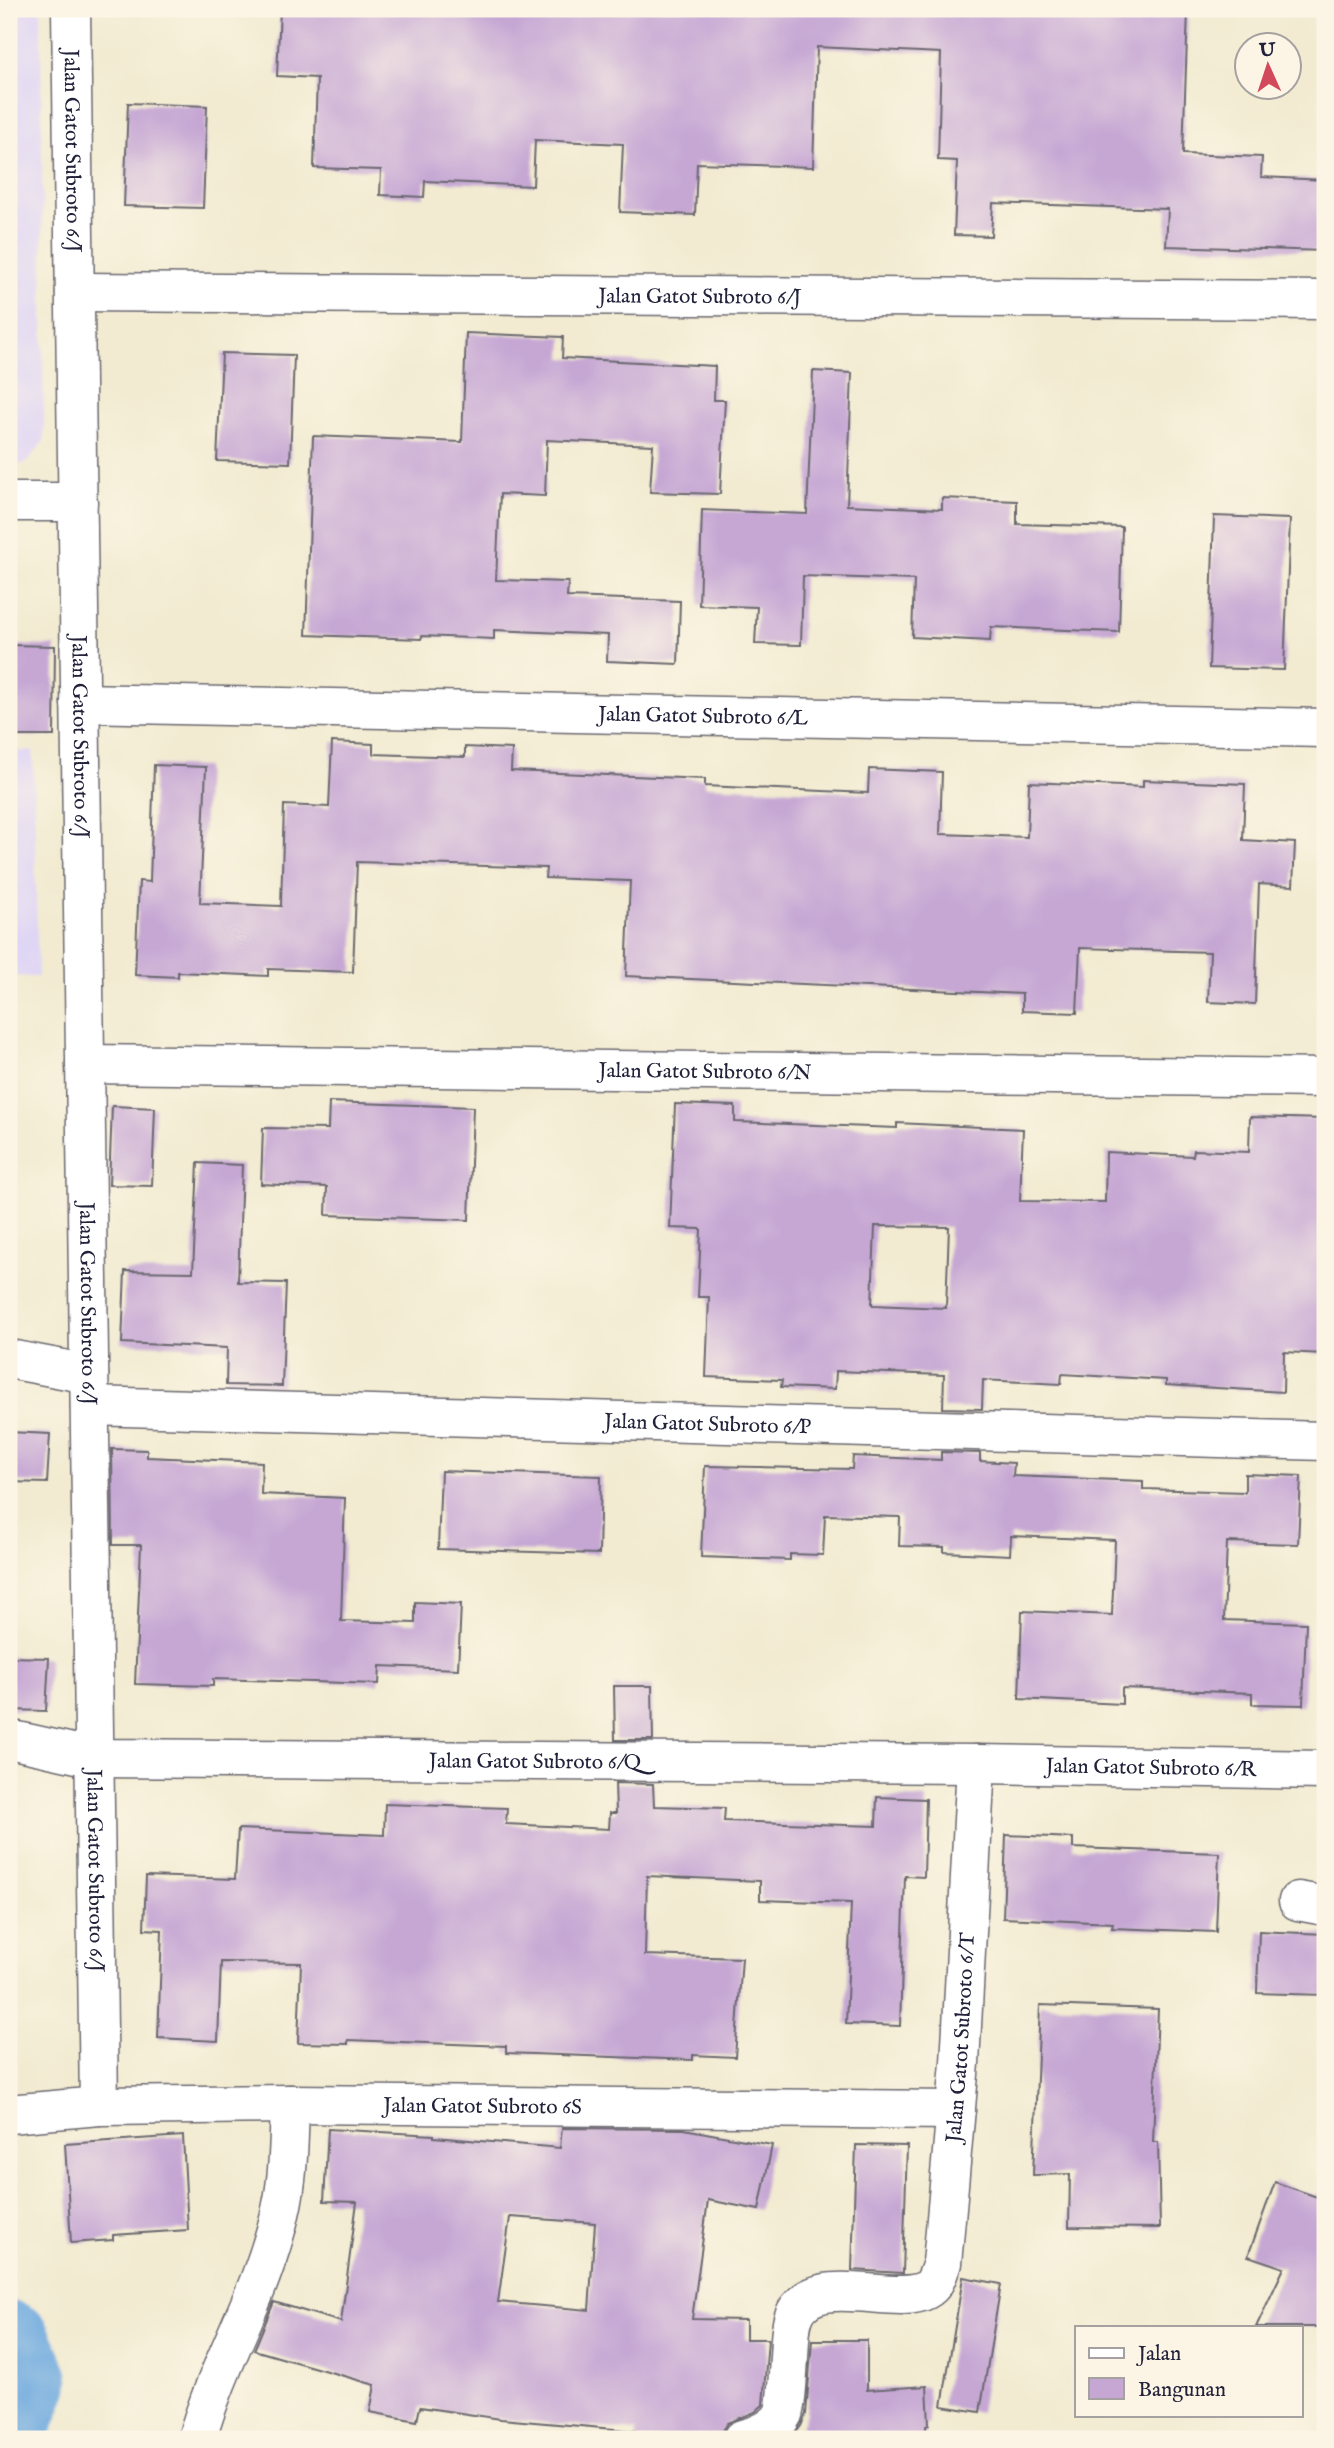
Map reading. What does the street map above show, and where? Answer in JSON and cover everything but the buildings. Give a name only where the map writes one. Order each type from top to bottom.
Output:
[{"type":"street","name":"Jalan Gatot Subroto 6/J","points":[[71,9],[99,2106]]},
{"type":"street","name":"Jalan Gatot Subroto 6/J","points":[[75,292],[1325,300]]},
{"type":"street","points":[[9,502],[78,502]]},
{"type":"street","name":"Jalan Gatot Subroto 6/L","points":[[80,703],[1325,728]]},
{"type":"street","name":"Jalan Gatot Subroto 6/N","points":[[85,1064],[1325,1078]]},
{"type":"street","name":"Jalan Gatot Subroto 6/P","points":[[9,1359],[90,1390],[1325,1441]]},
{"type":"street","name":"Jalan Gatot Subroto 6/Q","points":[[9,1739],[95,1758],[976,1764]]},
{"type":"street","name":"Jalan Gatot Subroto 6/R","points":[[976,1764],[1308,1770]]},
{"type":"street","name":"Jalan Gatot Subroto 6/T","points":[[743,2439],[772,2427],[783,2413],[792,2322],[800,2305],[810,2298],[841,2291],[912,2295],[928,2290],[936,2281],[942,2263],[956,2110],[976,1764]]},
{"type":"street","points":[[197,2439],[226,2355],[255,2293],[277,2223],[286,2182],[290,2104]]},
{"type":"street","name":"Jalan Gatot Subroto 6S","points":[[9,2114],[99,2106],[290,2104],[956,2110]]},
{"type":"shaded area","points":[[9,9],[41,9],[44,441],[27,462],[9,468]]},
{"type":"shaded area","points":[[9,751],[33,751],[38,977],[9,976]]},
{"type":"waterway","points":[[9,2345],[25,2381],[9,2421]]}]
